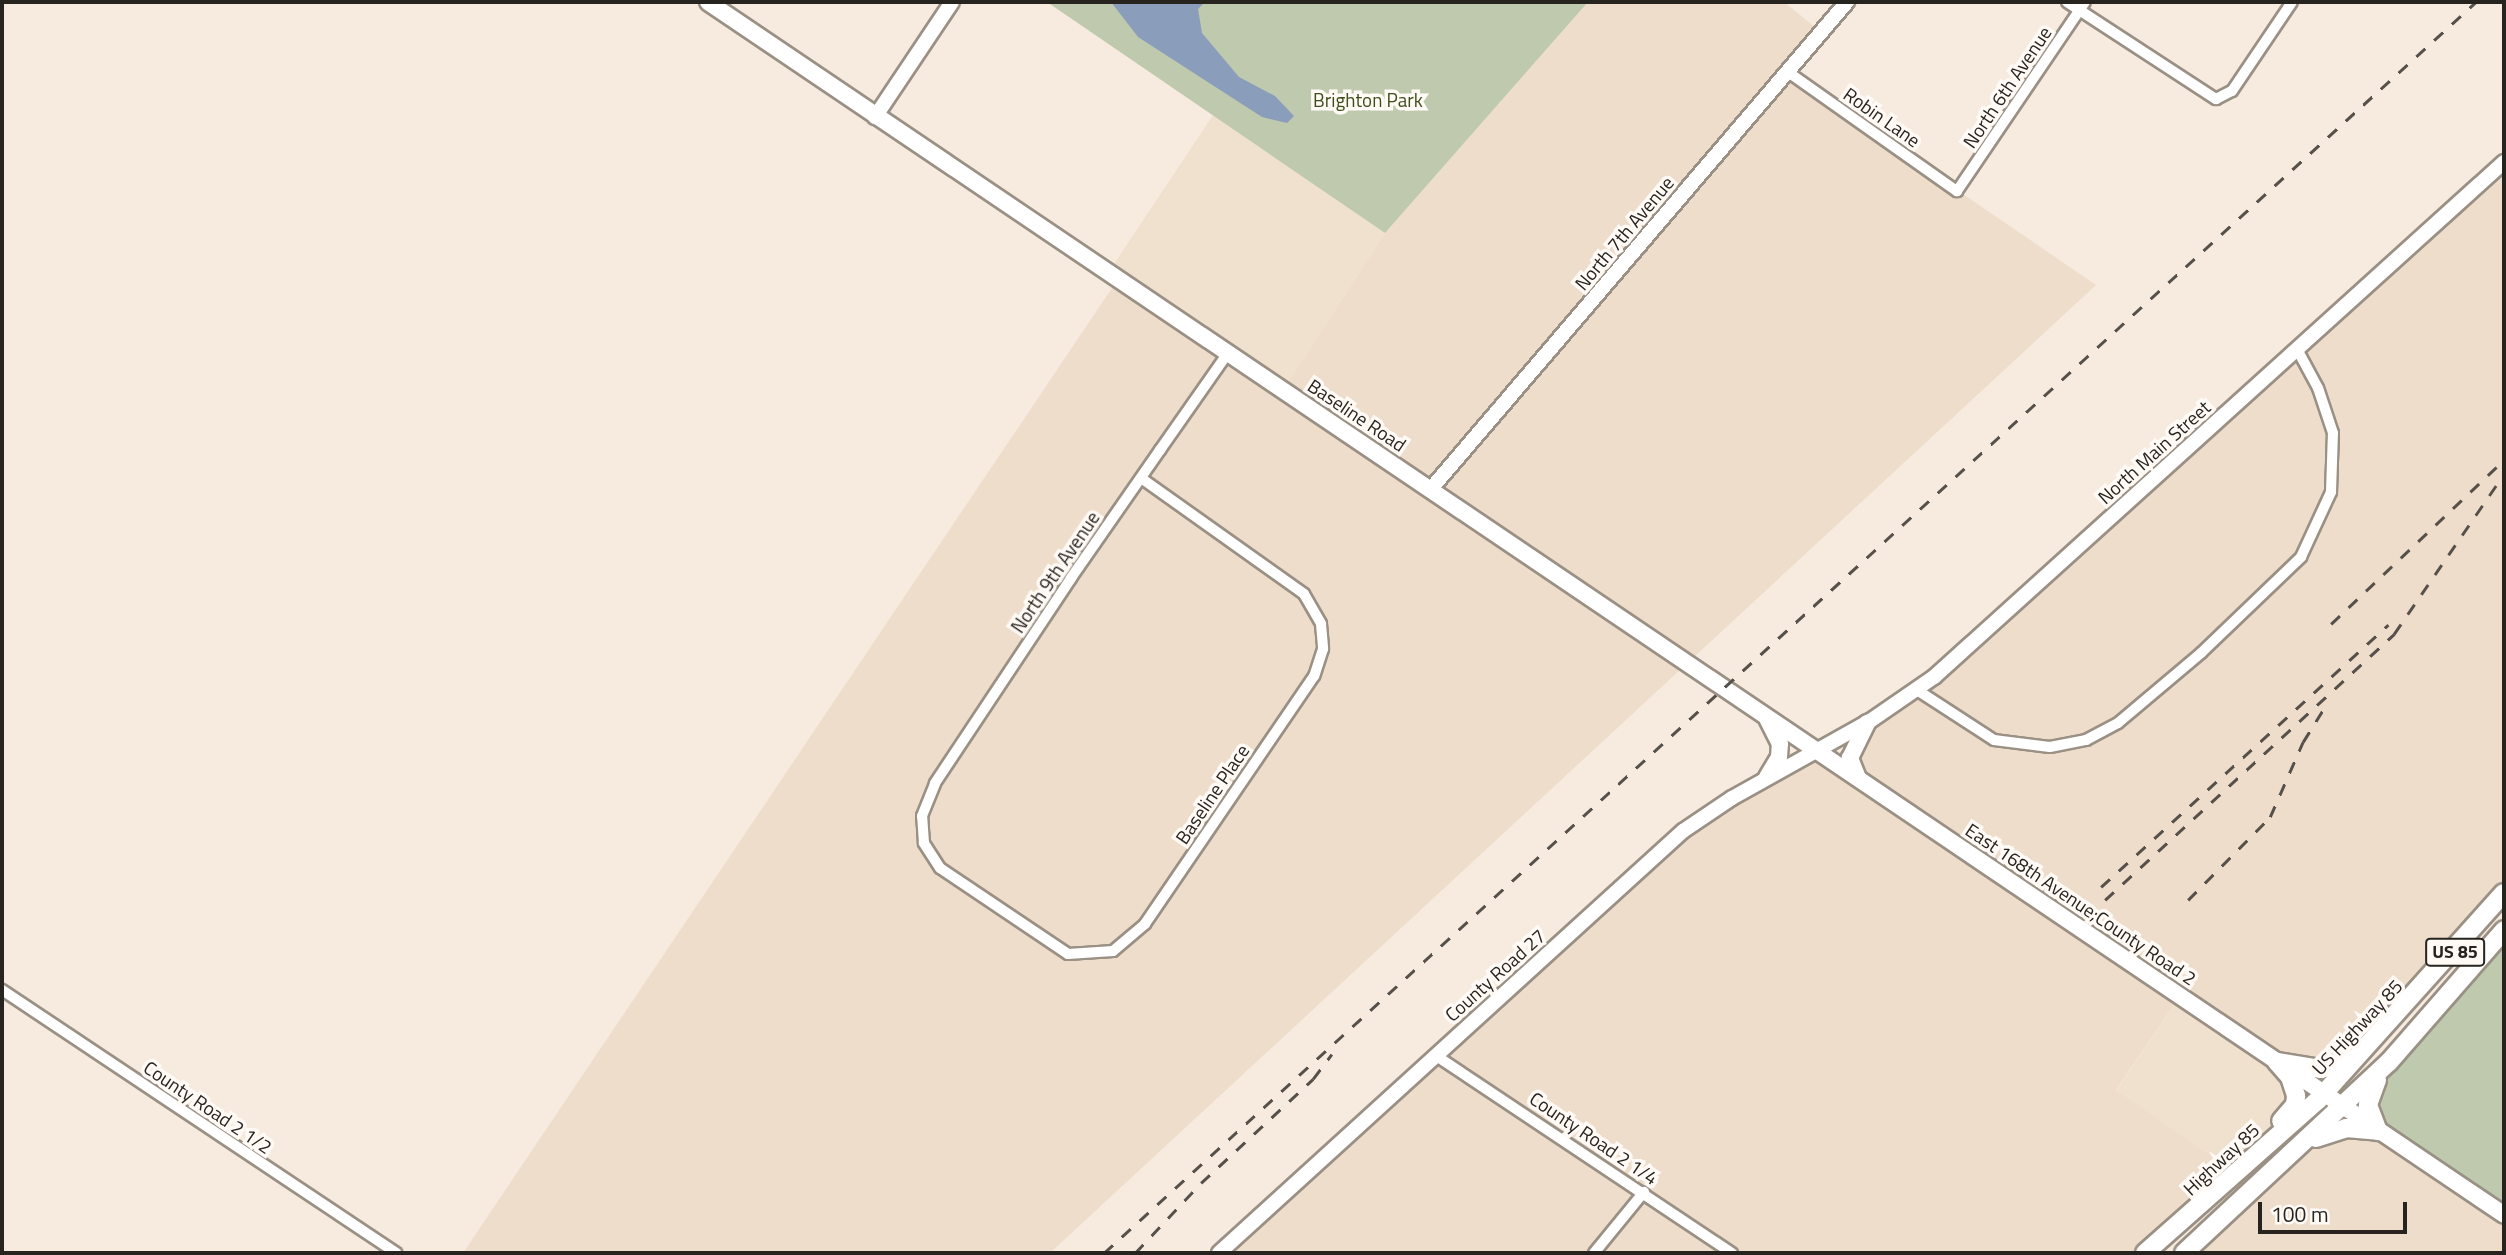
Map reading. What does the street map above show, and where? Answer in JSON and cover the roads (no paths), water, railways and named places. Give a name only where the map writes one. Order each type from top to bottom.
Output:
[{"type":"highway","name":"US Highway 85","points":[[2323,1094],[2362,1055],[2504,892]]},
{"type":"highway","name":"US 85","points":[[2183,1253],[2309,1141],[2389,1062],[2504,930]]},
{"type":"highway","points":[[2277,1062],[2321,1069],[2362,1055]]},
{"type":"highway","points":[[2257,1152],[2295,1105],[2293,1085],[2277,1062]]},
{"type":"highway","points":[[2309,1141],[2346,1128],[2378,1131],[2368,1100],[2389,1062]]},
{"type":"highway","name":"Highway 85","points":[[2145,1253],[2323,1094]]},
{"type":"main road","points":[[708,2],[875,117]]},
{"type":"main road","name":"Baseline Road","points":[[875,117],[1814,750]]},
{"type":"main road","points":[[1767,718],[1780,744],[1779,757],[1767,777]]},
{"type":"main road","points":[[1860,780],[1850,758],[1852,745],[1867,723]]},
{"type":"main road","name":"East 168th Avenue;County Road 2","points":[[1814,750],[2504,1215]]},
{"type":"street","points":[[875,117],[951,2]]},
{"type":"street","name":"North 7th Avenue","points":[[1430,489],[1847,2]]},
{"type":"street","points":[[2067,2],[2082,6],[2203,94],[2220,99],[2232,91],[2292,2]]},
{"type":"street","name":"North 6th Avenue","points":[[1957,191],[2082,6]]},
{"type":"street","name":"Robin Lane","points":[[1788,72],[1957,191]]},
{"type":"street","name":"North Main Street","points":[[1814,750],[1867,723],[1917,690],[2504,162]]},
{"type":"street","points":[[1917,690],[1994,740],[2050,747],[2086,740],[2109,729],[2201,653],[2295,565],[2313,537],[2328,500],[2336,461],[2333,433],[2318,388],[2297,349]]},
{"type":"street","name":"North 9th Avenue","points":[[922,816],[935,783],[1228,353]]},
{"type":"street","name":"Baseline Place","points":[[922,816],[931,857],[967,889],[1069,954],[1113,951],[1145,924],[1314,676],[1322,631],[1304,594],[1141,478]]},
{"type":"street","name":"County Road 27","points":[[1219,1253],[1656,853],[1698,820],[1814,750]]},
{"type":"street","name":"County Road 2 1/2","points":[[2,990],[396,1253]]},
{"type":"street","name":"County Road 2 1/4","points":[[1435,1055],[1732,1253]]},
{"type":"street","points":[[1594,1253],[1644,1192]]},
{"type":"water","points":[[1111,2],[1205,2],[1198,9],[1202,33],[1239,77],[1275,96],[1294,116],[1287,123],[1262,117],[1138,37]]},
{"type":"railway","points":[[1104,1253],[2476,2]]},
{"type":"railway","points":[[2331,624],[2504,460]]},
{"type":"railway","points":[[2105,900],[2394,634],[2504,474]]},
{"type":"railway","points":[[2101,887],[2388,625]]},
{"type":"railway","points":[[2188,900],[2270,817],[2303,742],[2326,705]]},
{"type":"railway","points":[[1135,1253],[1201,1183],[1313,1079],[1332,1054]]},
{"type":"park label","name":"Brighton Park","points":[[1368,100]]}]
